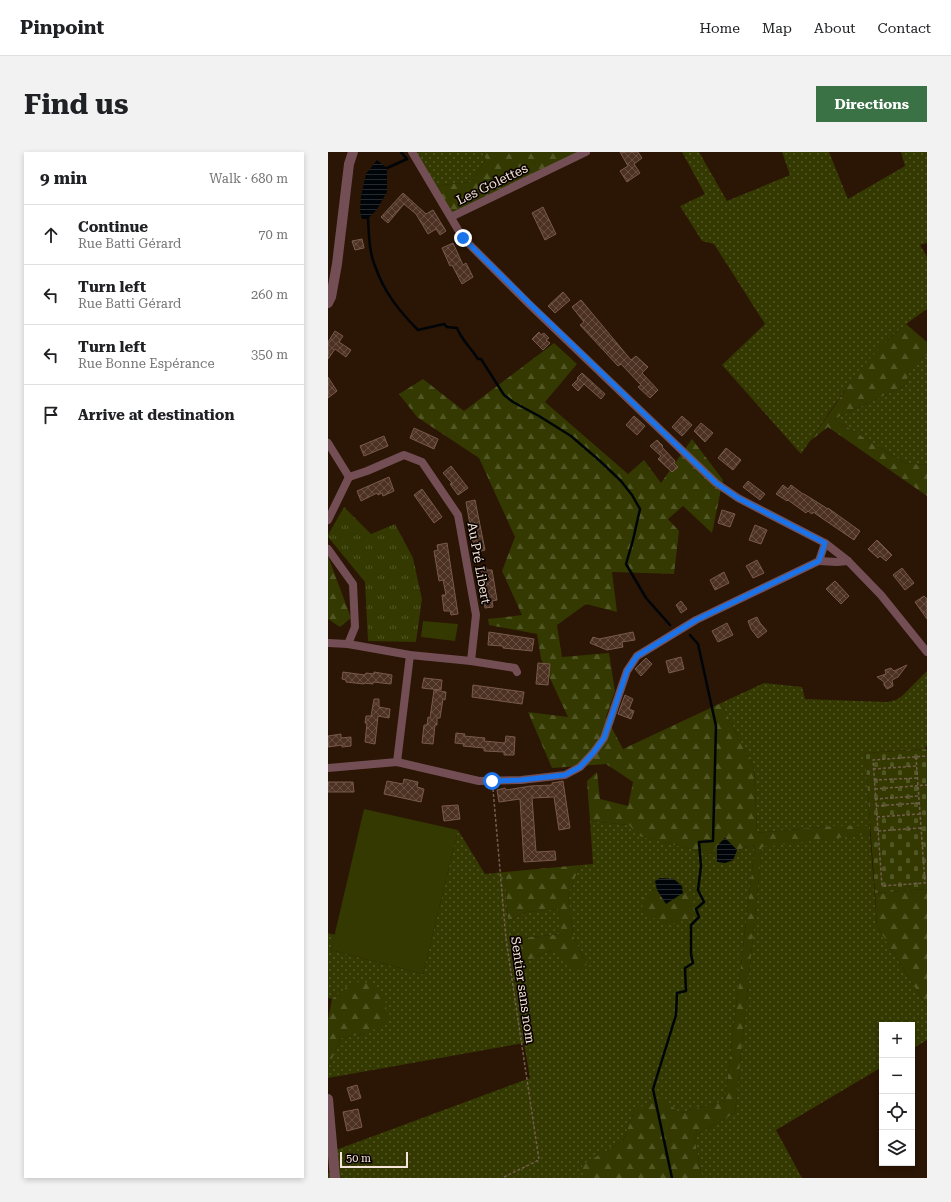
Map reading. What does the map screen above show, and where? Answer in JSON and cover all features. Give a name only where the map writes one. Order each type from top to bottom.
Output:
[{"type":"street","points":[[328,303],[337,264],[349,164],[353,152]]},
{"type":"street","points":[[412,152],[463,238],[530,304],[716,483],[738,498],[825,543],[848,561],[881,595],[927,652]]},
{"type":"street","name":"Les Golettes","points":[[451,217],[586,152]]},
{"type":"street","points":[[328,443],[349,477],[328,520]]},
{"type":"street","name":"Au Pré Libert","points":[[349,477],[404,455],[422,462],[458,515],[476,615],[471,661]]},
{"type":"street","points":[[819,561],[825,543]]},
{"type":"street","points":[[328,549],[353,584],[355,627],[348,644]]},
{"type":"street","points":[[328,768],[397,762],[479,781],[521,780],[565,775],[580,767],[604,738],[627,671],[637,656],[696,620],[819,561],[848,561]]},
{"type":"street","points":[[328,643],[348,644],[410,655],[471,661],[515,668],[517,672]]},
{"type":"street","points":[[397,762],[410,655]]},
{"type":"street","points":[[328,1099],[335,1178]]},
{"type":"path","points":[[916,757],[925,883],[882,886],[873,760],[927,756]]},
{"type":"path","points":[[874,769],[917,766]]},
{"type":"path","points":[[874,780],[918,778]]},
{"type":"path","name":"Sentier sans nom","points":[[492,781],[506,939],[539,1160],[502,1178]]},
{"type":"path","points":[[875,789],[927,785]]},
{"type":"path","points":[[876,799],[919,796]]},
{"type":"path","points":[[876,806],[919,803]]},
{"type":"path","points":[[877,817],[920,814]]},
{"type":"path","points":[[878,831],[921,828]]},
{"type":"green space","points":[[412,152],[482,152],[486,159],[471,182],[432,186]]},
{"type":"green space","points":[[482,152],[586,152],[451,217],[432,186],[471,182],[486,159]]},
{"type":"green space","points":[[682,152],[699,152],[727,201],[790,175],[782,152],[829,152],[848,199],[905,166],[901,152],[927,152],[927,243],[920,245],[927,257],[927,309],[898,331],[870,358],[839,398],[801,454],[722,365],[765,324],[714,244],[702,241],[680,206],[705,194]]},
{"type":"green space","points":[[906,324],[927,342],[927,355],[909,368],[906,385],[834,419],[905,463],[927,464],[927,496],[828,427],[810,441],[858,372],[882,345]]},
{"type":"green space","points":[[554,343],[577,364],[545,402],[628,474],[644,460],[661,483],[692,439],[723,480],[712,533],[683,506],[668,519],[679,531],[674,574],[612,572],[617,612],[586,604],[557,625],[562,657],[609,653],[615,691],[606,717],[623,749],[721,703],[754,769],[757,833],[832,826],[870,826],[870,834],[762,847],[735,1113],[694,1136],[702,1178],[583,1178],[582,1165],[623,1141],[635,1110],[659,1098],[681,1113],[725,1101],[755,845],[737,850],[725,838],[710,854],[639,836],[629,825],[590,821],[587,781],[597,772],[600,799],[628,806],[633,782],[606,764],[552,768],[528,712],[568,717],[541,659],[537,634],[489,625],[488,619],[522,615],[502,571],[515,537],[479,458],[417,417],[399,394],[423,379],[464,411]]},
{"type":"green space","points":[[927,355],[927,464],[905,463],[834,419],[906,385],[908,368]]},
{"type":"green space","points":[[344,507],[371,534],[395,524],[413,558],[422,599],[416,642],[368,641],[365,582],[328,537]]},
{"type":"green space","points":[[328,556],[351,618],[340,627],[328,619]]},
{"type":"green space","points":[[423,621],[458,624],[455,641],[421,637]]},
{"type":"green space","points":[[927,671],[927,746],[924,749],[865,753],[870,826],[832,826],[757,833],[754,769],[721,703],[764,683],[802,687],[805,699],[887,702],[896,700],[902,696]]},
{"type":"green space","points":[[927,749],[927,889],[875,893],[865,753]]},
{"type":"green space","points":[[364,809],[458,830],[423,974],[331,950]]},
{"type":"green space","points":[[590,821],[629,825],[640,836],[710,854],[717,846],[717,861],[725,863],[733,860],[737,850],[755,845],[725,1101],[681,1113],[635,1110],[623,1141],[583,1165],[583,1178],[328,1178],[328,1173],[335,1172],[333,1151],[530,1078],[524,1043],[328,1078],[328,1068],[341,1038],[365,1034],[353,983],[332,999],[328,998],[328,933],[335,935],[331,950],[423,974],[458,830],[485,874],[505,872],[508,921],[526,912],[558,909],[563,934],[510,939],[512,953],[526,961],[552,950],[587,964],[573,936],[568,895],[580,865],[593,864]]},
{"type":"green space","points":[[870,834],[877,926],[927,1007],[927,1040],[915,1047],[915,1022],[879,1022],[879,1069],[776,1130],[802,1178],[702,1178],[694,1136],[735,1113],[762,846]]},
{"type":"green space","points":[[580,865],[568,895],[573,936],[587,964],[574,973],[552,950],[526,961],[512,953],[510,939],[562,934],[558,909],[526,912],[508,921],[505,872]]},
{"type":"green space","points":[[927,889],[927,1007],[877,926],[875,893]]},
{"type":"green space","points":[[657,890],[666,903],[683,893],[693,895],[694,917],[671,925],[644,914],[641,899]]},
{"type":"green space","points":[[353,982],[373,983],[385,998],[388,1022],[365,1034],[341,1038],[328,1068],[328,1019],[332,999]]},
{"type":"shaded area","points":[[377,160],[387,168],[387,192],[377,209],[368,219],[362,219],[360,211],[361,196],[366,174]]},
{"type":"shaded area","points":[[725,838],[737,850],[733,860],[725,863],[717,862],[717,846]]},
{"type":"shaded area","points":[[660,878],[674,879],[682,886],[683,893],[666,904],[657,890],[655,881]]},
{"type":"building","points":[[620,152],[638,152],[642,158],[634,164],[640,173],[627,182],[620,171],[628,166]]},
{"type":"building","points":[[403,193],[426,214],[433,210],[446,231],[440,235],[436,229],[428,234],[416,214],[404,204],[388,223],[381,217]]},
{"type":"building","points":[[543,207],[556,234],[545,240],[532,213]]},
{"type":"building","points":[[362,239],[364,248],[355,250],[352,241]]},
{"type":"building","points":[[453,243],[463,265],[466,263],[473,277],[462,284],[452,265],[450,266],[442,248]]},
{"type":"building","points":[[563,292],[570,300],[555,313],[548,306]]},
{"type":"building","points":[[581,300],[631,360],[636,356],[648,367],[642,373],[658,390],[650,398],[638,387],[641,385],[621,364],[618,366],[580,325],[584,322],[572,307]]},
{"type":"building","points":[[335,331],[343,336],[339,342],[351,350],[346,357],[335,349],[328,359],[328,342]]},
{"type":"building","points":[[539,332],[541,335],[544,333],[549,338],[546,340],[550,343],[543,350],[532,339]]},
{"type":"building","points":[[582,373],[605,394],[601,399],[584,384],[578,391],[572,385]]},
{"type":"building","points":[[328,377],[337,391],[328,398]]},
{"type":"building","points":[[634,416],[645,426],[637,435],[626,425]]},
{"type":"building","points":[[682,416],[692,425],[682,436],[672,427]]},
{"type":"building","points":[[701,423],[713,433],[705,442],[694,431]]},
{"type":"building","points":[[414,428],[438,439],[434,449],[410,438]]},
{"type":"building","points":[[384,436],[388,446],[364,456],[360,446]]},
{"type":"building","points":[[657,440],[675,461],[674,463],[678,467],[672,472],[658,459],[661,456],[650,446]]},
{"type":"building","points":[[726,448],[741,460],[733,470],[718,458]]},
{"type":"building","points":[[451,466],[468,488],[458,495],[450,484],[452,483],[443,473]]},
{"type":"building","points":[[389,477],[394,491],[383,496],[382,493],[378,495],[377,493],[361,501],[357,491]]},
{"type":"building","points":[[748,481],[765,494],[760,500],[743,487]]},
{"type":"building","points":[[783,485],[788,489],[791,485],[803,494],[828,508],[860,531],[854,540],[813,512],[812,514],[808,511],[806,513],[788,500],[787,501],[776,494]]},
{"type":"building","points":[[422,489],[442,517],[434,523],[414,495]]},
{"type":"building","points":[[475,500],[485,550],[477,552],[476,547],[474,547],[466,502]]},
{"type":"building","points":[[722,510],[735,514],[730,527],[718,523]]},
{"type":"building","points":[[755,525],[767,530],[761,544],[749,540]]},
{"type":"building","points":[[877,540],[892,555],[886,561],[880,556],[878,558],[868,549]]},
{"type":"building","points":[[447,543],[458,614],[451,615],[450,611],[444,611],[442,595],[446,595],[443,580],[439,581],[434,551],[438,550],[437,545]]},
{"type":"building","points":[[757,560],[764,573],[753,578],[746,566]]},
{"type":"building","points":[[486,567],[487,570],[492,570],[497,600],[492,601],[493,607],[485,608],[478,568]]},
{"type":"building","points":[[902,568],[914,583],[905,590],[893,575]]},
{"type":"building","points":[[724,572],[729,583],[715,590],[710,580]]},
{"type":"building","points":[[835,581],[849,596],[841,604],[826,589]]},
{"type":"building","points":[[924,596],[927,599],[927,619],[915,602]]},
{"type":"building","points":[[681,601],[687,609],[681,613],[676,605]]},
{"type":"building","points":[[757,617],[767,631],[758,638],[751,629],[748,621]]},
{"type":"building","points":[[727,623],[733,635],[718,642],[712,631]]},
{"type":"building","points":[[489,632],[534,639],[532,651],[488,645]]},
{"type":"building","points":[[633,632],[635,640],[622,642],[623,647],[607,650],[590,643],[593,637],[599,639]]},
{"type":"building","points":[[681,657],[684,669],[669,673],[666,661]]},
{"type":"building","points":[[646,658],[652,664],[641,676],[635,669]]},
{"type":"building","points":[[538,663],[550,664],[548,685],[536,684]]},
{"type":"building","points":[[907,665],[898,677],[892,680],[893,686],[887,689],[884,682],[877,677],[886,674],[885,670],[891,668],[894,671]]},
{"type":"building","points":[[343,672],[365,675],[366,673],[374,674],[374,672],[392,675],[391,684],[346,682],[346,680],[342,679]]},
{"type":"building","points":[[424,678],[442,680],[441,690],[422,688]]},
{"type":"building","points":[[473,685],[524,692],[522,704],[472,697]]},
{"type":"building","points":[[434,690],[446,692],[445,700],[443,699],[440,718],[437,718],[437,725],[435,725],[433,744],[422,743],[424,725],[427,725],[428,717],[430,718]]},
{"type":"building","points":[[625,695],[633,699],[629,709],[634,711],[631,719],[618,714]]},
{"type":"building","points":[[374,699],[379,699],[379,707],[390,709],[389,718],[378,716],[375,744],[365,742],[367,723],[365,723],[366,716],[371,716]]},
{"type":"building","points":[[456,733],[465,734],[464,736],[485,738],[484,741],[505,743],[506,736],[515,737],[514,755],[504,755],[504,752],[484,751],[484,748],[463,746],[464,744],[455,743]]},
{"type":"building","points":[[341,734],[341,738],[351,737],[351,746],[342,747],[342,745],[328,747],[328,736]]},
{"type":"building","points":[[404,779],[418,782],[417,787],[424,789],[421,802],[384,794],[387,781],[403,784]]},
{"type":"building","points":[[563,781],[570,828],[559,830],[554,797],[532,798],[536,852],[555,851],[556,860],[524,862],[520,799],[499,802],[497,790],[505,788],[506,790],[531,786],[552,785],[552,783]]},
{"type":"building","points":[[328,782],[353,782],[354,792],[328,792]]},
{"type":"building","points":[[458,805],[460,819],[444,821],[442,806]]},
{"type":"building","points":[[357,1085],[361,1098],[351,1101],[347,1088]]},
{"type":"building","points":[[358,1109],[362,1127],[347,1131],[343,1112]]},
{"type":"waterway","points":[[387,168],[407,159],[401,152]]},
{"type":"waterway","points":[[368,219],[370,249],[379,275],[393,301],[411,323],[418,330],[444,324],[447,327],[457,328],[478,359],[481,359],[504,395],[513,402],[571,436],[621,481],[632,495],[640,509],[626,564],[646,598],[670,625]]},
{"type":"waterway","points":[[672,1178],[653,1089],[676,1015],[677,993],[686,991],[685,968],[693,963],[691,954],[691,925],[699,917],[696,909],[704,902],[698,890],[701,866],[699,842],[713,841],[716,726],[698,644],[690,635]]},
{"type":"route","points":[[463,238],[716,483],[738,498],[825,543],[819,561],[696,620],[637,656],[627,671],[604,738],[580,767],[565,775],[521,780],[492,781]]}]
